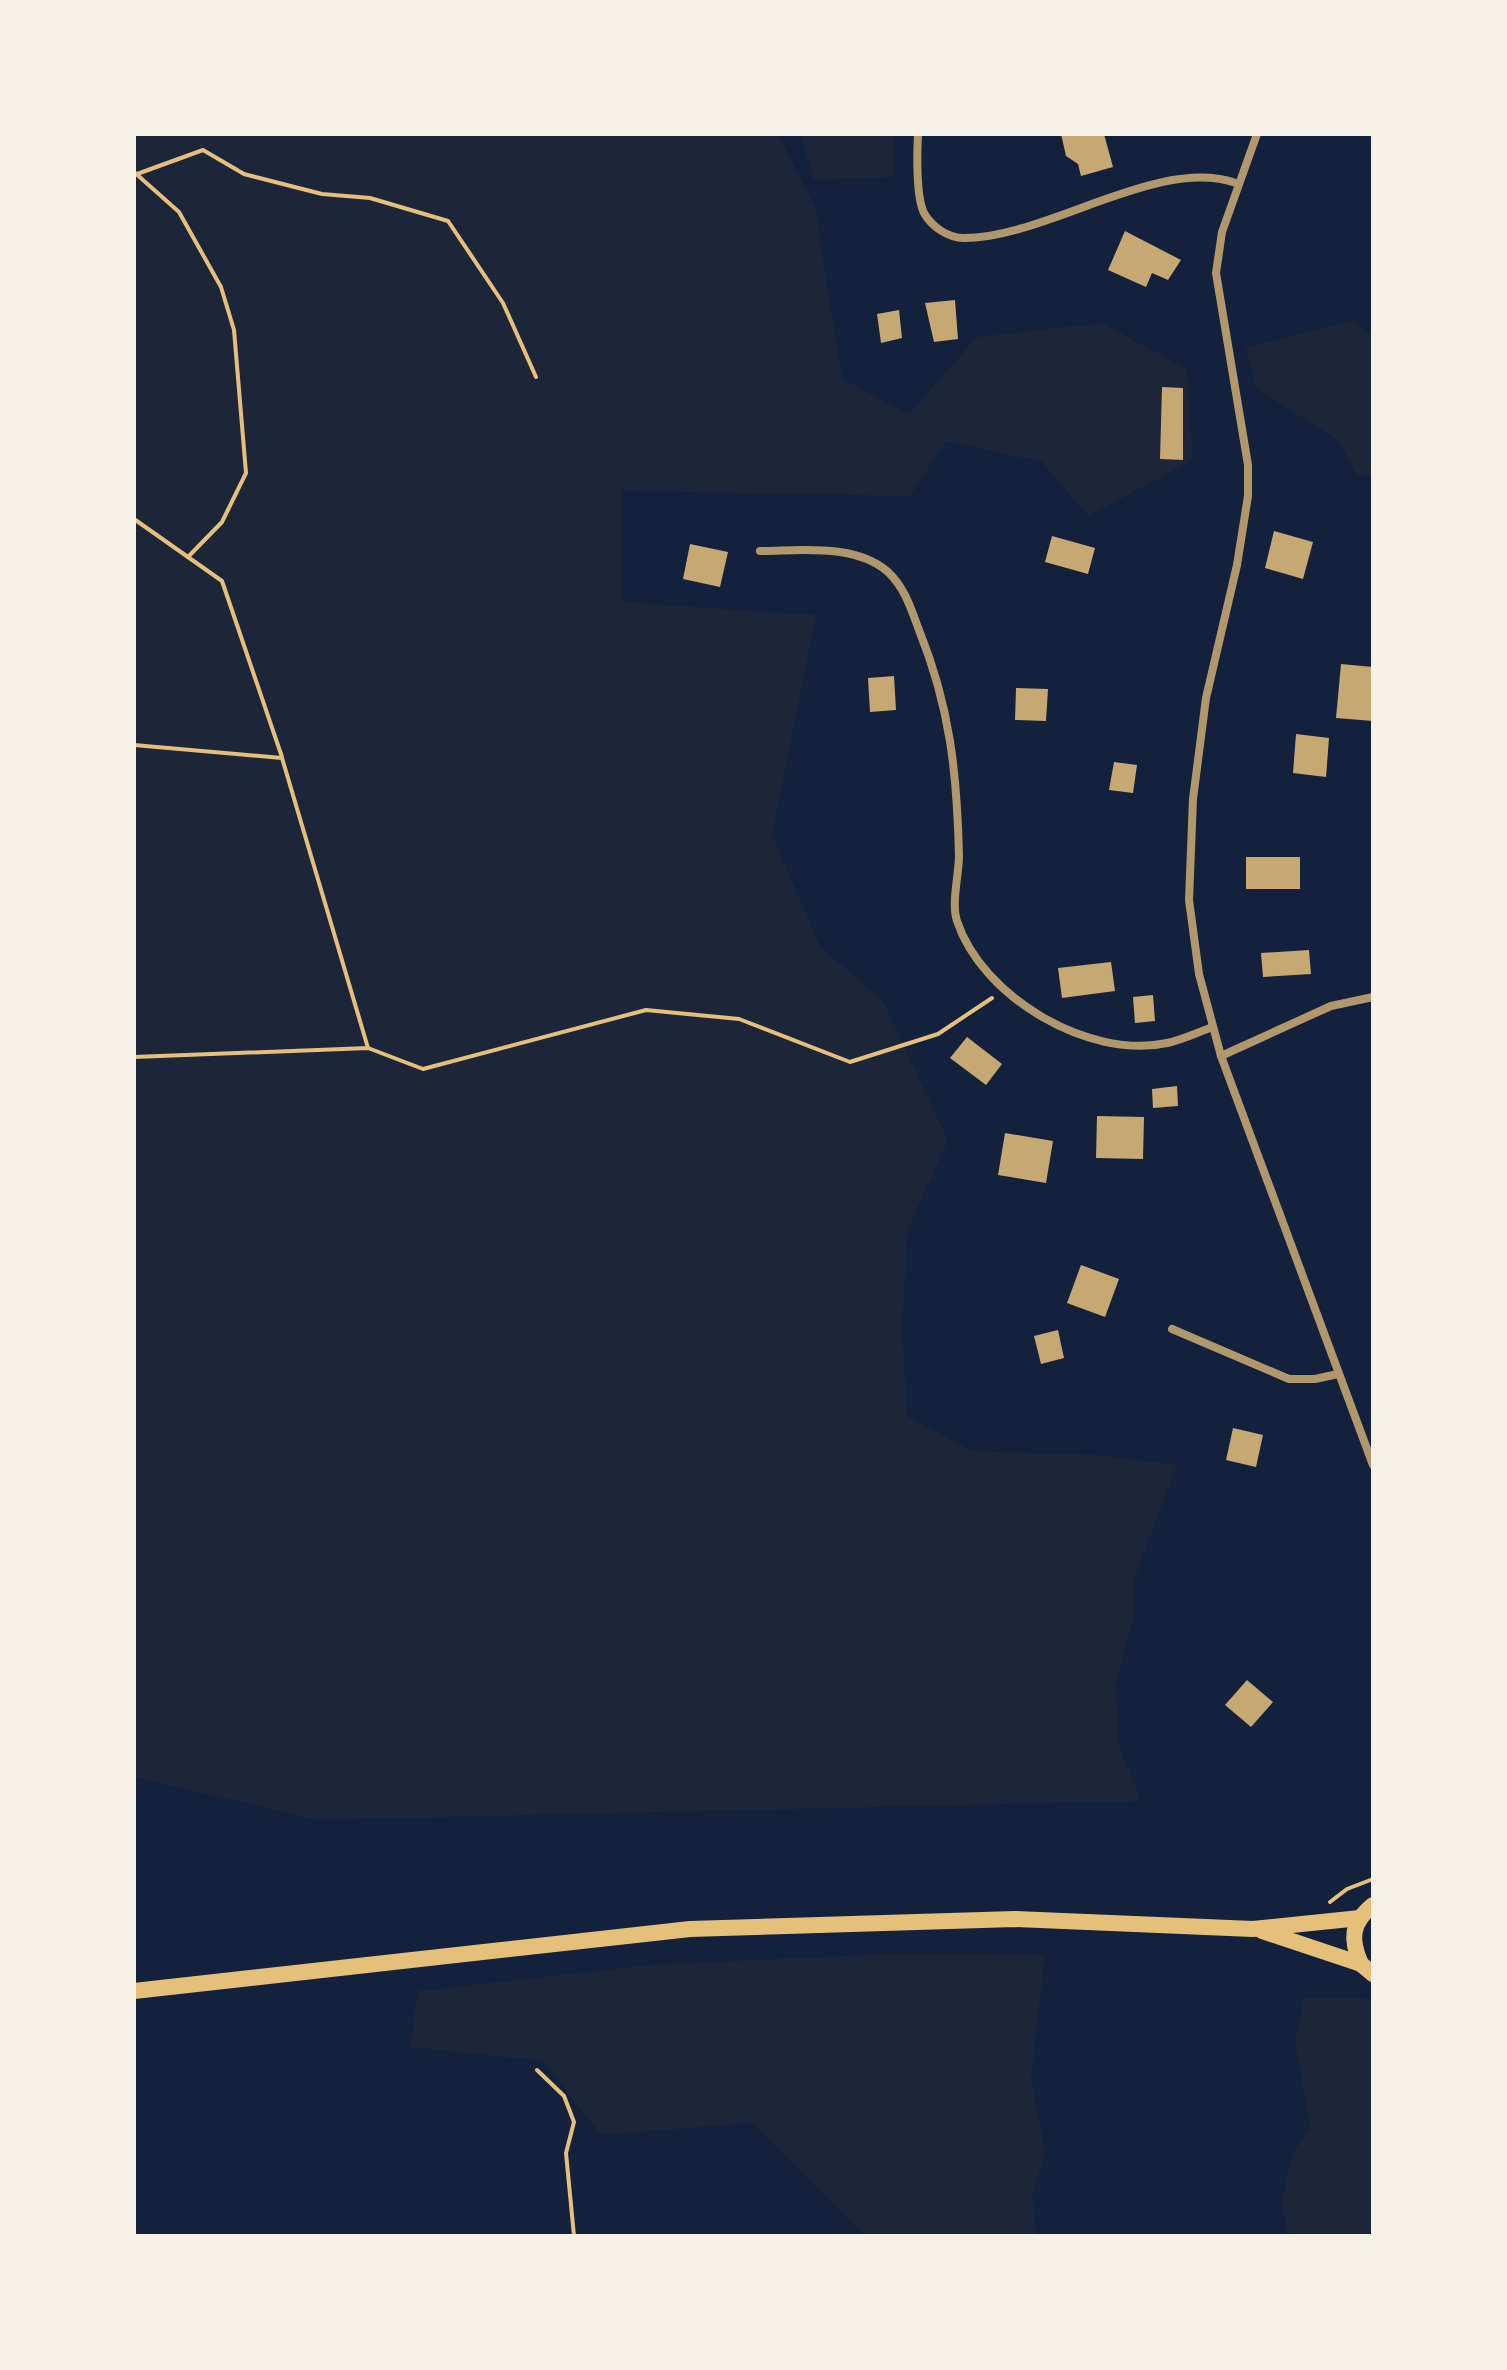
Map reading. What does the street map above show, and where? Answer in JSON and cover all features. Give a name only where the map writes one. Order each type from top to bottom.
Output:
[{"type":"main road","points":[[1367,1969],[1353,1947],[1353,1932],[1360,1918],[1373,1905]]},
{"type":"main road","points":[[134,1991],[704,1928],[1015,1919],[1253,1929],[1360,1918]]},
{"type":"main road","points":[[1253,1929],[1367,1969]]},
{"type":"street","points":[[918,134],[923,212],[943,233],[962,238],[1028,226],[1163,184],[1217,176],[1236,183]]},
{"type":"street","points":[[1257,134],[1236,183],[1222,232],[1216,273],[1248,465],[1248,496],[1237,565],[1206,698],[1193,799],[1189,900],[1199,974],[1221,1056],[1373,1465]]},
{"type":"street","points":[[760,551],[843,551],[886,570],[904,591],[936,674],[954,753],[959,860],[956,919],[975,956],[1005,990],[1048,1022],[1119,1043],[1165,1044],[1213,1027]]},
{"type":"street","points":[[1221,1056],[1331,1006],[1373,997]]},
{"type":"street","points":[[1172,1329],[1289,1379],[1315,1379],[1338,1374]]},
{"type":"path","points":[[188,557],[222,522],[246,473],[234,330],[221,287],[179,212],[136,173],[203,150],[244,174],[322,194],[370,198],[448,221],[503,303],[536,377]]},
{"type":"path","points":[[134,519],[222,581],[282,758],[368,1048]]},
{"type":"path","points":[[134,745],[282,758]]},
{"type":"path","points":[[134,1057],[368,1048],[423,1069],[646,1010],[739,1019],[850,1062],[938,1034],[1005,990]]},
{"type":"path","points":[[537,2070],[564,2096],[574,2122],[566,2153],[574,2236]]},
{"type":"shaded area","points":[[134,134],[778,134],[815,207],[842,379],[909,414],[977,337],[1102,323],[1187,369],[1193,460],[1088,516],[1042,462],[946,441],[910,496],[622,491],[622,602],[816,615],[772,835],[820,946],[883,1001],[948,1141],[908,1228],[902,1329],[907,1416],[972,1451],[1095,1455],[1177,1465],[1135,1577],[1134,1617],[1116,1681],[1118,1743],[1141,1801],[318,1820],[134,1777]]},
{"type":"shaded area","points":[[800,134],[893,134],[893,177],[814,180]]},
{"type":"shaded area","points":[[1352,320],[1373,336],[1373,477],[1356,474],[1339,441],[1256,388],[1246,348]]},
{"type":"shaded area","points":[[903,1953],[1045,1955],[1031,2078],[1045,2152],[1032,2197],[1037,2236],[866,2236],[753,2123],[601,2135],[543,2061],[410,2047],[418,1991],[649,1965]]},
{"type":"shaded area","points":[[1304,1997],[1373,1999],[1373,2236],[1289,2236],[1281,2204],[1292,2156],[1310,2126],[1295,2041]]},
{"type":"building","points":[[1061,134],[1104,134],[1113,167],[1081,176],[1078,164],[1066,156]]},
{"type":"building","points":[[1125,231],[1181,260],[1168,280],[1152,273],[1146,287],[1108,270]]},
{"type":"building","points":[[955,300],[958,339],[934,342],[925,303]]},
{"type":"building","points":[[899,310],[902,338],[881,343],[877,314]]},
{"type":"building","points":[[1162,387],[1183,388],[1183,460],[1160,459]]},
{"type":"building","points":[[1274,531],[1313,542],[1303,579],[1265,568]]},
{"type":"building","points":[[1052,536],[1095,548],[1088,574],[1045,562]]},
{"type":"building","points":[[690,544],[728,552],[720,587],[683,579]]},
{"type":"building","points":[[1341,664],[1373,667],[1373,721],[1336,718]]},
{"type":"building","points":[[894,676],[896,710],[870,712],[868,678]]},
{"type":"building","points":[[1016,688],[1048,689],[1046,721],[1015,720]]},
{"type":"building","points":[[1296,734],[1329,738],[1326,777],[1293,773]]},
{"type":"building","points":[[1114,762],[1137,765],[1133,793],[1109,790]]},
{"type":"building","points":[[1246,857],[1300,857],[1300,889],[1246,889]]},
{"type":"building","points":[[1309,950],[1311,974],[1263,977],[1261,953]]},
{"type":"building","points":[[1111,962],[1115,991],[1062,998],[1058,968]]},
{"type":"building","points":[[1153,995],[1155,1021],[1135,1023],[1133,997]]},
{"type":"building","points":[[967,1037],[1002,1064],[986,1085],[950,1058]]},
{"type":"building","points":[[1177,1086],[1178,1106],[1153,1108],[1152,1089]]},
{"type":"building","points":[[1097,1116],[1144,1117],[1143,1159],[1096,1158]]},
{"type":"building","points":[[1005,1133],[1053,1141],[1046,1183],[998,1175]]},
{"type":"building","points":[[1081,1265],[1119,1279],[1105,1317],[1067,1303]]},
{"type":"building","points":[[1058,1330],[1064,1358],[1041,1364],[1034,1336]]},
{"type":"building","points":[[1233,1428],[1263,1435],[1256,1467],[1226,1460]]},
{"type":"building","points":[[1247,1680],[1273,1702],[1251,1727],[1225,1705]]}]
